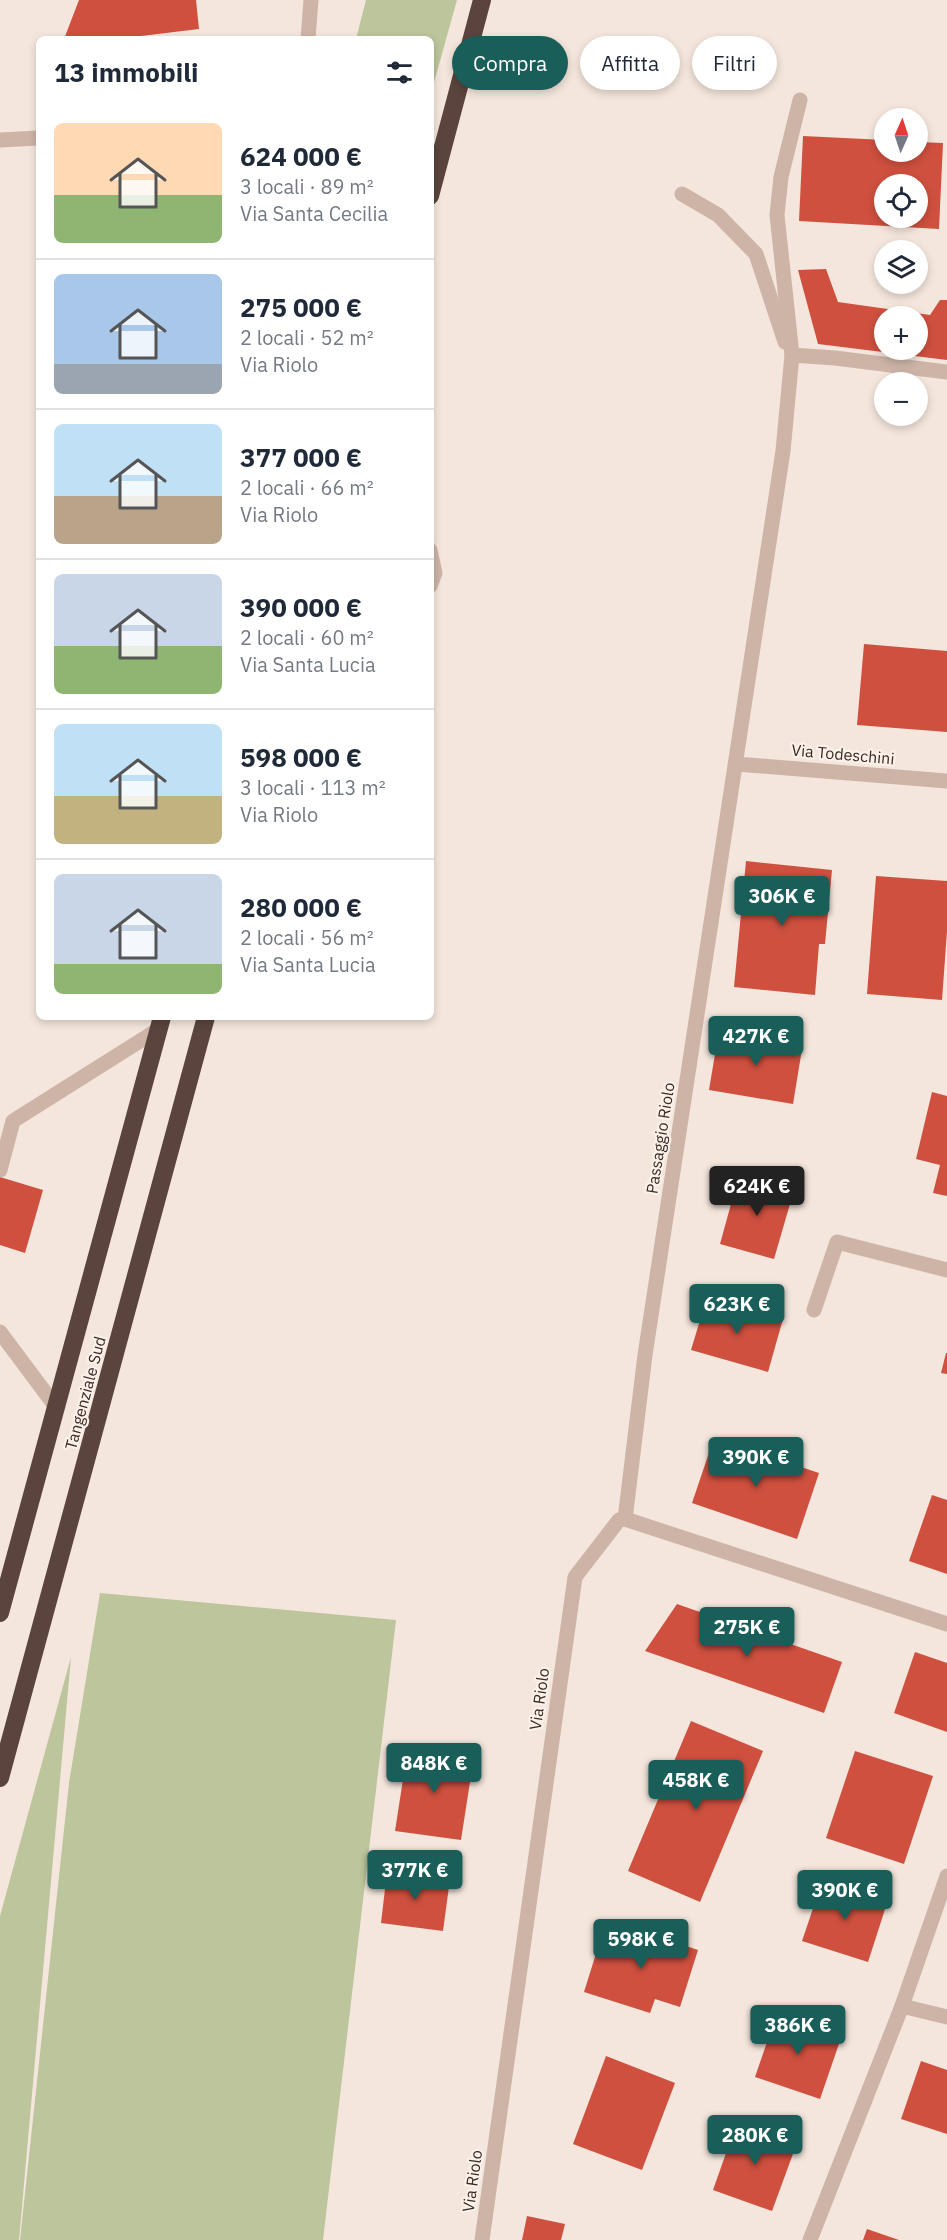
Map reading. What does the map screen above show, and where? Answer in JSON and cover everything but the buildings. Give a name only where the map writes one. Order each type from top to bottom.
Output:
[{"type":"highway","points":[[434,181],[482,0]]},
{"type":"highway","name":"Tangenziale Sud","points":[[0,1778],[205,1020]]},
{"type":"highway","points":[[0,1613],[160,1023]]},
{"type":"street","points":[[308,36],[311,0]]},
{"type":"street","name":"Passaggio Riolo","points":[[625,1519],[645,1355],[783,451],[792,355],[777,215],[781,177],[800,100]]},
{"type":"street","points":[[0,140],[36,138]]},
{"type":"street","points":[[682,194],[718,215],[756,254],[784,342],[792,355],[947,372]]},
{"type":"street","name":"Via Todeschini","points":[[736,764],[947,781]]},
{"type":"street","points":[[0,1170],[13,1121],[160,1023]]},
{"type":"street","points":[[814,1310],[837,1242],[947,1270]]},
{"type":"street","points":[[0,1332],[56,1407]]},
{"type":"street","points":[[625,1519],[947,1624]]},
{"type":"street","name":"Via Riolo","points":[[482,2240],[575,1577],[619,1520],[625,1519]]},
{"type":"street","points":[[810,2240],[902,2006],[947,1876]]},
{"type":"street","points":[[902,2006],[947,2017]]},
{"type":"green space","points":[[366,0],[457,0],[434,82],[434,36],[357,36]]},
{"type":"green space","points":[[100,1593],[396,1620],[323,2240],[20,2240],[69,1783]]},
{"type":"green space","points":[[71,1657],[19,2240],[0,2240],[0,1916]]}]
